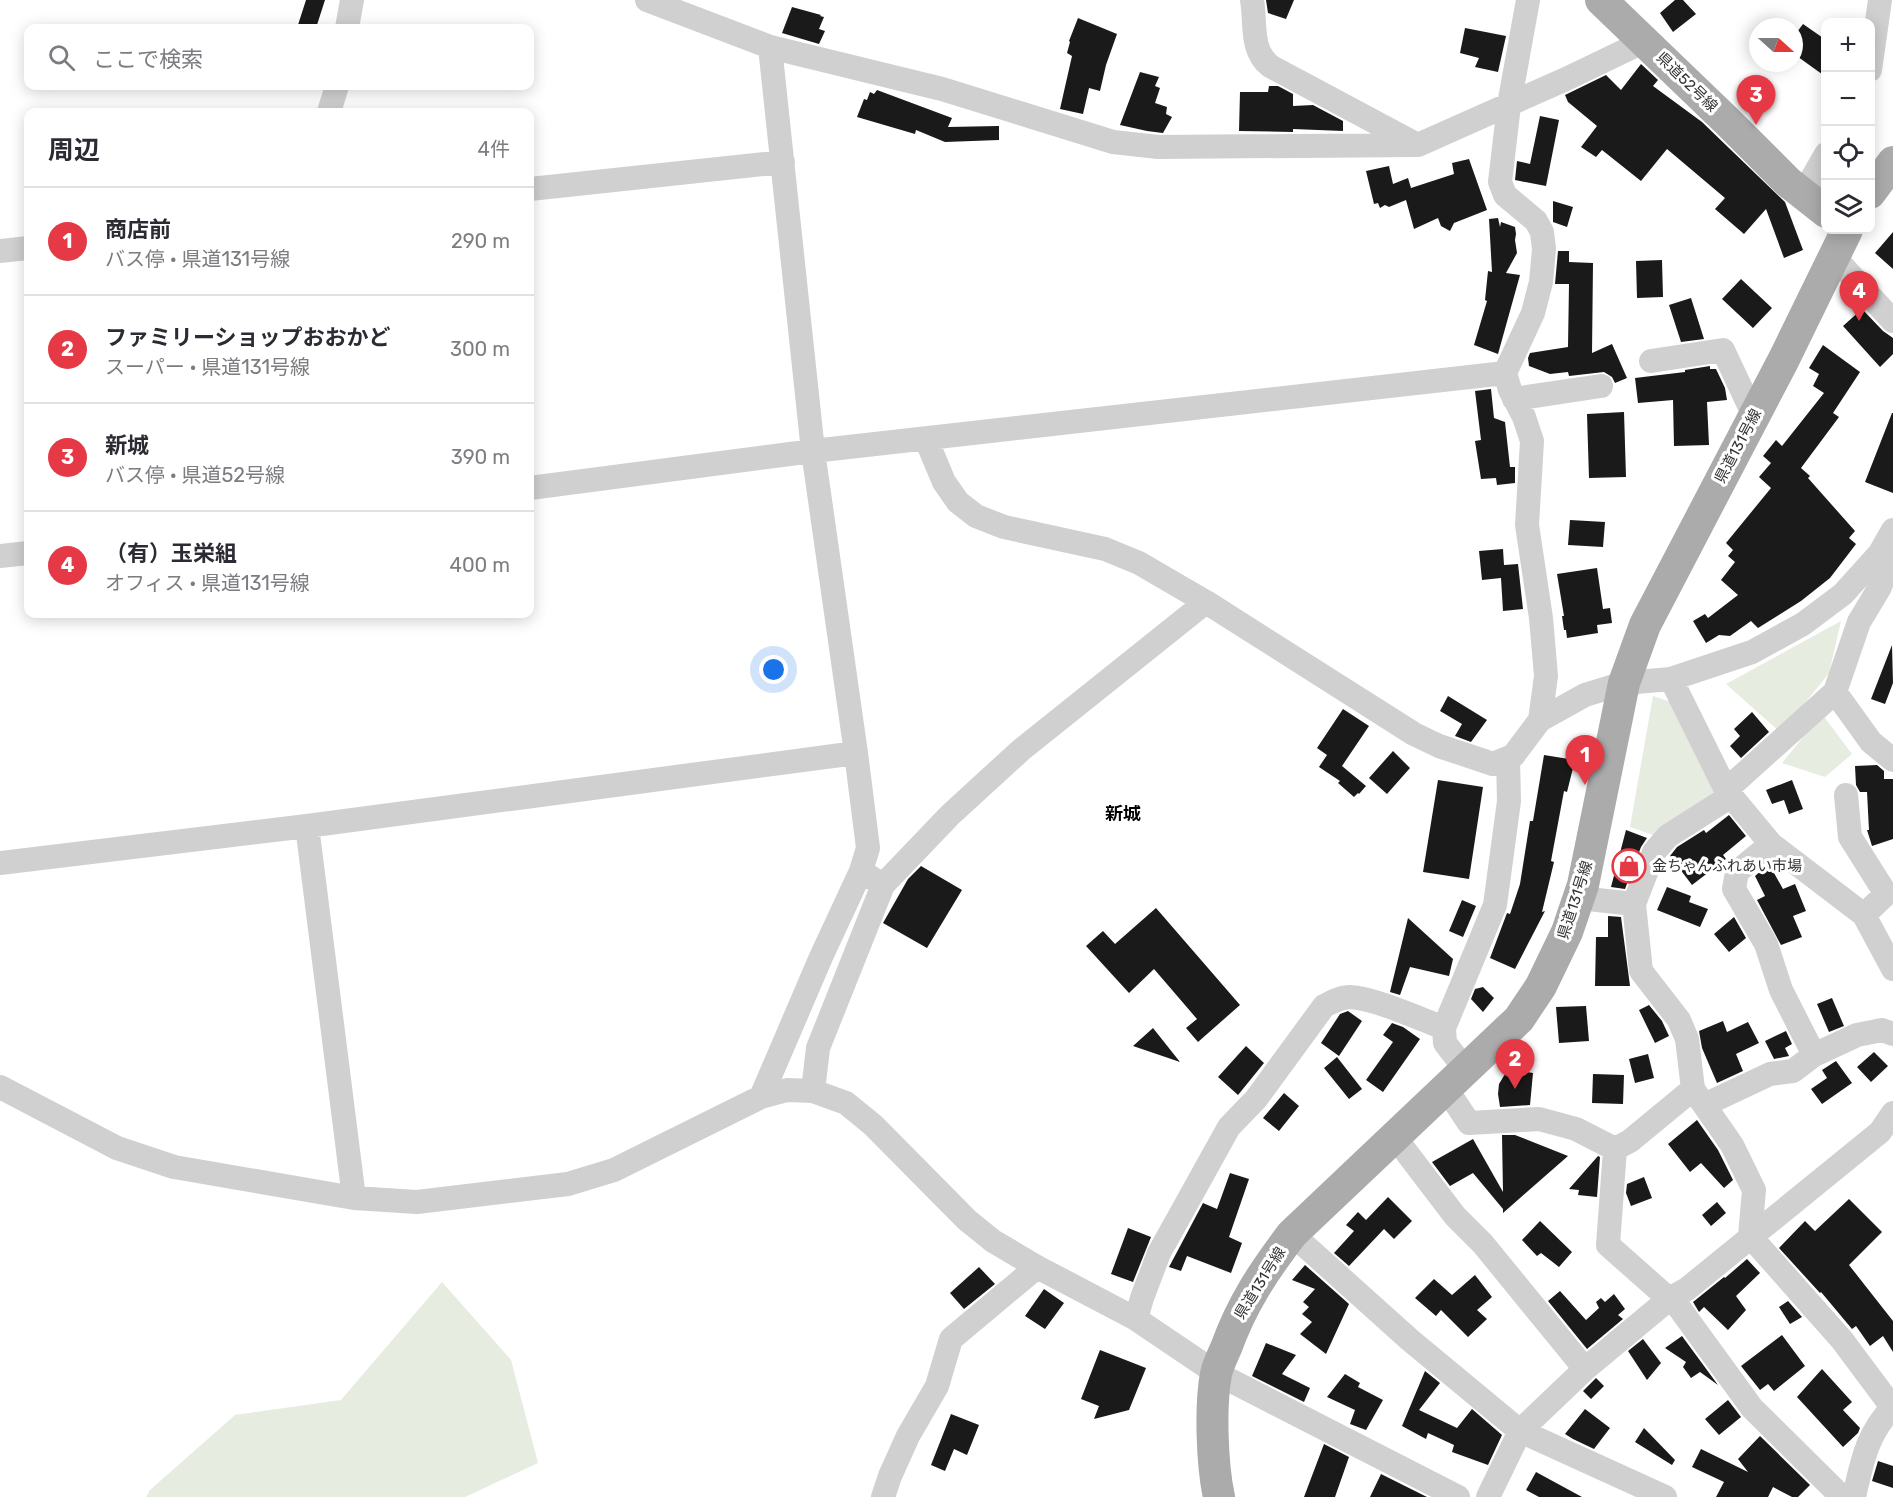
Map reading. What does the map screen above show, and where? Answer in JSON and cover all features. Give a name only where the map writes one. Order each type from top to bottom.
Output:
[{"type":"main road","name":"県道52号線","points":[[1602,0],[1814,204]]},
{"type":"main road","points":[[1875,186],[1893,162]]},
{"type":"main road","name":"県道131号線","points":[[1219,1497],[1216,1483],[1213,1425],[1216,1373],[1238,1315],[1266,1269],[1292,1234],[1519,1019],[1541,986],[1567,932],[1583,885],[1624,683],[1645,625],[1754,416],[1845,234]]},
{"type":"street","points":[[348,24],[352,0]]},
{"type":"street","points":[[647,0],[770,47],[942,89],[1113,142],[1158,147],[1418,145],[1645,41]]},
{"type":"street","points":[[1252,0],[1255,40],[1262,60],[1418,145]]},
{"type":"street","points":[[1528,0],[1509,105],[1500,182],[1505,195],[1536,221],[1542,232],[1544,249],[1541,282],[1533,313],[1505,373],[1532,441],[1527,525],[1541,618],[1546,676],[1540,720]]},
{"type":"street","points":[[1875,35],[1880,0]]},
{"type":"street","points":[[761,1097],[861,871],[868,848],[813,452],[770,47]]},
{"type":"street","points":[[330,108],[336,90]]},
{"type":"street","points":[[534,189],[783,162]]},
{"type":"street","points":[[1814,204],[1821,175]]},
{"type":"street","points":[[0,251],[24,248]]},
{"type":"street","points":[[1834,257],[1893,321]]},
{"type":"street","points":[[1651,361],[1723,350],[1754,416]]},
{"type":"street","points":[[534,487],[813,452],[1505,373]]},
{"type":"street","points":[[1514,399],[1601,386]]},
{"type":"street","points":[[926,440],[944,482],[958,502],[976,516],[1004,527],[1105,549],[1139,563],[1206,602],[1414,734],[1439,747],[1493,764],[1513,756],[1540,720],[1585,695],[1624,683],[1671,679],[1752,651],[1803,624],[1843,594],[1880,553],[1893,530]]},
{"type":"street","points":[[0,556],[24,553]]},
{"type":"street","points":[[1854,1497],[1874,1429],[1893,1407],[1842,1340],[1750,1236],[1754,1190],[1732,1145],[1699,1097],[1687,1039],[1679,1020],[1641,971],[1634,904],[1654,852],[1668,836],[1729,793],[1835,692],[1859,622],[1885,574],[1880,553]]},
{"type":"street","points":[[813,1091],[818,1048],[883,885],[950,815],[1021,750],[1206,602]]},
{"type":"street","points":[[1671,679],[1729,793],[1771,843],[1863,915],[1893,969]]},
{"type":"street","points":[[1835,692],[1871,742],[1893,760]]},
{"type":"street","points":[[0,863],[307,826],[856,753]]},
{"type":"street","points":[[1508,758],[1509,801],[1495,905],[1444,1028],[1444,1043],[1469,1123],[1539,1119],[1576,1129],[1615,1149]]},
{"type":"street","points":[[1846,795],[1850,837],[1886,894],[1863,915]]},
{"type":"street","points":[[307,826],[354,1198]]},
{"type":"street","points":[[1771,843],[1737,872],[1734,889],[1766,944],[1781,990],[1814,1055]]},
{"type":"street","points":[[861,871],[883,885]]},
{"type":"street","points":[[1578,898],[1634,904]]},
{"type":"street","points":[[1136,1319],[1159,1253],[1229,1127],[1256,1099],[1324,1006],[1338,999],[1349,997],[1364,999],[1444,1028]]},
{"type":"street","points":[[1615,1149],[1699,1097],[1770,1074],[1793,1071],[1814,1055],[1857,1035],[1882,1030],[1893,1034]]},
{"type":"street","points":[[0,1087],[117,1148],[174,1167],[354,1198],[432,1202],[568,1184],[614,1170],[761,1097],[787,1090],[813,1091],[846,1103],[873,1125],[967,1220],[993,1240],[1037,1267],[1136,1319],[1216,1373],[1458,1497]]},
{"type":"street","points":[[1488,1497],[1520,1431],[1585,1369],[1670,1299],[1687,1289],[1750,1236],[1889,1128]]},
{"type":"street","points":[[1394,1136],[1455,1216],[1483,1244],[1585,1369]]},
{"type":"street","points":[[1615,1149],[1608,1245],[1670,1299],[1752,1408],[1842,1497]]},
{"type":"street","points":[[1292,1234],[1410,1340],[1520,1431],[1665,1497]]},
{"type":"street","points":[[884,1497],[890,1476],[908,1436],[937,1386],[951,1339],[1037,1267]]},
{"type":"shaded area","points":[[1841,621],[1829,673],[1781,733],[1726,684]]},
{"type":"shaded area","points":[[1653,696],[1671,702],[1717,794],[1653,835],[1630,827]]},
{"type":"shaded area","points":[[1822,714],[1852,754],[1825,777],[1782,763]]},
{"type":"shaded area","points":[[442,1282],[511,1360],[538,1463],[465,1497],[146,1497],[150,1490],[235,1415],[341,1400]]},
{"type":"building","points":[[306,0],[325,0],[317,24],[298,24]]},
{"type":"building","points":[[1266,0],[1294,0],[1286,19],[1268,13]]},
{"type":"building","points":[[1675,0],[1683,0],[1696,14],[1673,32],[1660,13]]},
{"type":"building","points":[[792,7],[824,17],[819,29],[825,31],[819,44],[782,33]]},
{"type":"building","points":[[1078,18],[1117,34],[1100,91],[1089,88],[1083,114],[1060,109],[1072,56],[1067,53],[1069,41]]},
{"type":"building","points":[[1803,24],[1821,37],[1821,73],[1803,60]]},
{"type":"building","points":[[1465,28],[1506,36],[1498,72],[1475,67],[1479,58],[1460,53]]},
{"type":"building","points":[[1641,64],[1658,80],[1653,86],[1702,122],[1785,202],[1803,250],[1784,258],[1766,209],[1744,234],[1715,209],[1725,198],[1667,149],[1641,181],[1602,150],[1596,157],[1581,147],[1597,126],[1568,102],[1565,95],[1606,75],[1621,90]]},
{"type":"building","points":[[1140,72],[1159,77],[1155,86],[1160,88],[1155,103],[1167,107],[1166,114],[1172,117],[1163,133],[1120,125]]},
{"type":"building","points":[[1269,86],[1278,86],[1293,94],[1293,106],[1313,105],[1343,121],[1343,131],[1293,129],[1293,132],[1239,131],[1240,92],[1268,92]]},
{"type":"building","points":[[877,90],[952,118],[948,127],[999,126],[999,140],[945,142],[916,130],[915,134],[857,117],[864,99],[867,100],[870,92],[874,94]]},
{"type":"building","points":[[1540,116],[1559,120],[1546,186],[1515,180],[1517,161],[1530,164]]},
{"type":"building","points":[[1469,159],[1487,210],[1454,223],[1450,231],[1441,226],[1438,218],[1414,229],[1406,200],[1389,207],[1385,205],[1380,208],[1378,203],[1374,204],[1366,171],[1389,166],[1393,184],[1408,178],[1411,188],[1454,174],[1452,163]]},
{"type":"building","points":[[1553,201],[1573,207],[1567,227],[1553,222]]},
{"type":"building","points":[[1498,218],[1500,227],[1501,222],[1515,227],[1517,253],[1506,273],[1520,275],[1498,354],[1474,345],[1487,301],[1485,300],[1488,271],[1492,272],[1489,219]]},
{"type":"building","points":[[1893,232],[1893,269],[1875,253]]},
{"type":"building","points":[[1558,251],[1569,251],[1569,262],[1593,263],[1592,353],[1612,344],[1627,378],[1615,383],[1612,377],[1604,372],[1569,376],[1568,372],[1550,374],[1529,366],[1530,353],[1568,347],[1569,284],[1555,284]]},
{"type":"building","points":[[1662,260],[1663,297],[1637,298],[1636,261]]},
{"type":"building","points":[[1741,279],[1772,308],[1753,328],[1722,299]]},
{"type":"building","points":[[1691,298],[1704,339],[1681,342],[1669,305]]},
{"type":"building","points":[[1862,309],[1893,338],[1893,354],[1880,367],[1843,326]]},
{"type":"building","points":[[1823,345],[1860,372],[1833,413],[1839,417],[1801,468],[1855,531],[1849,538],[1856,544],[1830,578],[1801,601],[1758,628],[1751,621],[1730,636],[1719,635],[1706,643],[1693,621],[1705,614],[1708,618],[1738,595],[1721,580],[1735,562],[1728,556],[1733,550],[1726,543],[1771,488],[1759,477],[1771,463],[1763,456],[1776,440],[1782,446],[1824,393],[1813,386],[1819,374],[1809,368]]},
{"type":"building","points":[[1710,366],[1710,369],[1716,369],[1725,388],[1727,400],[1707,402],[1709,445],[1674,446],[1673,400],[1638,403],[1635,378],[1685,372],[1685,370]]},
{"type":"building","points":[[1491,389],[1494,418],[1505,422],[1510,467],[1515,467],[1515,483],[1497,485],[1496,478],[1481,479],[1475,441],[1481,440],[1475,391]]},
{"type":"building","points":[[1624,412],[1626,477],[1589,478],[1587,414]]},
{"type":"building","points":[[1893,413],[1893,493],[1865,482]]},
{"type":"building","points":[[1570,520],[1605,522],[1603,547],[1568,545]]},
{"type":"building","points":[[1503,549],[1504,565],[1518,564],[1523,609],[1503,611],[1501,578],[1482,580],[1479,551]]},
{"type":"building","points":[[1597,568],[1603,609],[1610,608],[1612,623],[1597,625],[1598,633],[1567,638],[1557,574]]},
{"type":"building","points":[[1892,645],[1893,683],[1885,704],[1871,699]]},
{"type":"building","points":[[1448,696],[1487,720],[1471,742],[1455,736],[1462,724],[1440,711]]},
{"type":"building","points":[[1343,709],[1369,726],[1342,766],[1366,786],[1354,797],[1338,783],[1340,781],[1319,767],[1327,755],[1317,748]]},
{"type":"building","points":[[1752,712],[1769,732],[1741,758],[1730,746],[1740,736],[1734,729]]},
{"type":"building","points":[[1393,751],[1410,768],[1387,794],[1369,778]]},
{"type":"building","points":[[1544,755],[1575,760],[1567,792],[1564,791],[1551,861],[1554,862],[1542,912],[1545,911],[1515,969],[1490,958],[1507,913],[1510,914],[1520,884]]},
{"type":"building","points":[[1877,765],[1884,771],[1884,779],[1893,779],[1893,839],[1872,846],[1867,830],[1869,830],[1867,792],[1860,792],[1856,785],[1855,766]]},
{"type":"building","points":[[1438,780],[1483,787],[1469,879],[1423,872]]},
{"type":"building","points":[[1792,780],[1803,809],[1789,814],[1784,800],[1772,804],[1766,790]]},
{"type":"building","points":[[1729,815],[1746,836],[1723,855],[1726,859],[1692,885],[1670,856],[1677,847],[1704,830],[1706,833]]},
{"type":"building","name":"金ちゃんふれあい市場","points":[[1626,830],[1647,838],[1641,847],[1625,889],[1611,887]]},
{"type":"building","points":[[1769,864],[1783,889],[1795,884],[1806,911],[1793,916],[1802,937],[1781,945],[1757,900],[1765,896],[1755,876]]},
{"type":"building","points":[[921,866],[962,890],[927,948],[883,923],[908,879]]},
{"type":"building","points":[[1667,887],[1691,896],[1689,902],[1708,909],[1700,927],[1657,910]]},
{"type":"building","points":[[1462,900],[1476,906],[1463,937],[1449,931]]},
{"type":"building","points":[[1156,908],[1240,1005],[1198,1042],[1186,1028],[1197,1019],[1154,969],[1129,993],[1086,946],[1103,931],[1115,944]]},
{"type":"building","points":[[1608,916],[1621,917],[1630,986],[1595,986],[1596,937],[1608,937]]},
{"type":"building","points":[[1734,917],[1746,938],[1729,952],[1714,934]]},
{"type":"building","points":[[1408,918],[1453,959],[1449,976],[1410,967],[1400,995],[1390,992]]},
{"type":"building","points":[[1483,987],[1494,998],[1483,1012],[1471,999],[1475,989]]},
{"type":"building","points":[[1832,998],[1844,1026],[1829,1032],[1817,1004]]},
{"type":"building","points":[[1649,1005],[1662,1021],[1669,1036],[1655,1043],[1639,1010]]},
{"type":"building","points":[[1586,1006],[1589,1041],[1559,1043],[1556,1007]]},
{"type":"building","points":[[1348,1011],[1362,1021],[1339,1056],[1321,1043],[1340,1014]]},
{"type":"building","points":[[1723,1021],[1727,1032],[1748,1022],[1759,1043],[1736,1054],[1743,1071],[1717,1083],[1702,1048],[1699,1031]]},
{"type":"building","points":[[1392,1023],[1403,1027],[1420,1039],[1383,1092],[1366,1080],[1393,1042],[1383,1035]]},
{"type":"building","points":[[1153,1028],[1180,1062],[1133,1046]]},
{"type":"building","points":[[1786,1031],[1792,1044],[1785,1048],[1789,1056],[1774,1059],[1765,1041]]},
{"type":"building","points":[[1246,1046],[1264,1063],[1238,1095],[1218,1077]]},
{"type":"building","points":[[1874,1052],[1888,1066],[1871,1082],[1857,1067]]},
{"type":"building","points":[[1648,1054],[1654,1078],[1635,1083],[1629,1059]]},
{"type":"building","points":[[1337,1057],[1362,1089],[1349,1099],[1324,1068]]},
{"type":"building","points":[[1836,1061],[1852,1083],[1822,1104],[1811,1089],[1827,1078],[1822,1070]]},
{"type":"building","points":[[1508,1069],[1533,1073],[1530,1105],[1500,1107],[1499,1084]]},
{"type":"building","points":[[1593,1074],[1624,1075],[1623,1104],[1592,1103]]},
{"type":"building","points":[[1284,1093],[1299,1106],[1279,1131],[1263,1118]]},
{"type":"building","points":[[1697,1120],[1718,1150],[1733,1180],[1724,1188],[1701,1163],[1690,1172],[1668,1144]]},
{"type":"building","points":[[1502,1135],[1515,1135],[1568,1156],[1503,1213],[1503,1209],[1473,1173],[1450,1186],[1432,1162],[1473,1139],[1503,1192]]},
{"type":"building","points":[[1598,1156],[1600,1157],[1597,1197],[1578,1195],[1579,1190],[1569,1189]]},
{"type":"building","points":[[1230,1173],[1249,1179],[1229,1237],[1242,1243],[1231,1273],[1187,1256],[1181,1271],[1169,1267],[1203,1203],[1217,1209]]},
{"type":"building","points":[[1644,1177],[1652,1198],[1631,1206],[1626,1193],[1627,1184]]},
{"type":"building","points":[[1388,1197],[1412,1221],[1394,1239],[1384,1229],[1349,1266],[1334,1253],[1354,1231],[1346,1225],[1358,1212],[1366,1220]]},
{"type":"building","points":[[1849,1199],[1882,1232],[1849,1265],[1893,1321],[1893,1352],[1883,1336],[1870,1346],[1856,1326],[1852,1329],[1779,1248],[1805,1221],[1815,1231]]},
{"type":"building","points":[[1717,1202],[1726,1213],[1711,1226],[1702,1215]]},
{"type":"building","points":[[1540,1221],[1572,1252],[1559,1267],[1541,1253],[1537,1256],[1522,1240]]},
{"type":"building","points":[[1128,1228],[1151,1237],[1133,1282],[1111,1274]]},
{"type":"building","points":[[1747,1259],[1760,1273],[1736,1296],[1746,1310],[1728,1330],[1704,1307],[1699,1312],[1693,1302]]},
{"type":"building","points":[[1305,1265],[1349,1304],[1326,1354],[1300,1334],[1312,1322],[1302,1314],[1309,1307],[1303,1302],[1315,1289],[1292,1280]]},
{"type":"building","points":[[979,1267],[995,1284],[964,1309],[950,1293]]},
{"type":"building","points":[[1475,1275],[1492,1297],[1477,1310],[1487,1319],[1468,1337],[1441,1310],[1436,1316],[1415,1298],[1434,1279],[1452,1295]]},
{"type":"building","points":[[1044,1289],[1064,1303],[1045,1329],[1025,1316]]},
{"type":"building","points":[[1560,1291],[1586,1320],[1599,1308],[1596,1302],[1601,1298],[1605,1302],[1614,1294],[1625,1309],[1618,1315],[1623,1319],[1587,1349],[1548,1301]]},
{"type":"building","points":[[1788,1301],[1802,1317],[1790,1324],[1779,1307]]},
{"type":"building","points":[[1782,1335],[1805,1366],[1774,1391],[1768,1384],[1760,1390],[1741,1366]]},
{"type":"building","points":[[1682,1336],[1718,1385],[1700,1372],[1691,1378],[1683,1367],[1686,1362],[1665,1348]]},
{"type":"building","points":[[1643,1339],[1661,1363],[1647,1380],[1628,1351]]},
{"type":"building","points":[[1266,1343],[1296,1355],[1282,1374],[1310,1388],[1304,1402],[1252,1376]]},
{"type":"building","points":[[1100,1350],[1146,1368],[1129,1410],[1094,1419],[1099,1406],[1081,1399]]},
{"type":"building","points":[[1822,1369],[1852,1402],[1843,1410],[1860,1428],[1858,1433],[1843,1447],[1797,1397]]},
{"type":"building","points":[[1425,1371],[1440,1383],[1419,1410],[1457,1428],[1472,1409],[1502,1435],[1488,1465],[1452,1452],[1454,1445],[1428,1433],[1426,1439],[1402,1426]]},
{"type":"building","points":[[1345,1374],[1360,1383],[1358,1387],[1383,1400],[1366,1430],[1350,1424],[1355,1410],[1327,1397]]},
{"type":"building","points":[[1596,1378],[1604,1386],[1591,1399],[1583,1391]]},
{"type":"building","points":[[1728,1400],[1741,1417],[1719,1435],[1705,1419]]},
{"type":"building","points":[[1585,1409],[1610,1428],[1594,1449],[1565,1434]]},
{"type":"building","points":[[951,1414],[979,1425],[967,1455],[954,1449],[945,1471],[931,1465]]},
{"type":"building","points":[[1644,1428],[1675,1460],[1672,1465],[1635,1442]]},
{"type":"building","points":[[1760,1436],[1810,1485],[1798,1497],[1792,1497],[1773,1487],[1768,1497],[1716,1497],[1724,1482],[1692,1467],[1701,1449],[1748,1472],[1738,1459]]},
{"type":"building","points":[[1324,1444],[1349,1457],[1335,1497],[1304,1497]]},
{"type":"building","points":[[1878,1461],[1893,1466],[1893,1488],[1872,1481]]},
{"type":"building","points":[[1536,1472],[1582,1497],[1539,1497],[1526,1490]]},
{"type":"building","points":[[1381,1474],[1427,1497],[1370,1497]]},
{"type":"place","name":"新城","points":[[1756,125]]},
{"type":"place","name":"（有）玉栄組","points":[[1859,321]]},
{"type":"place","name":"商店前","points":[[1585,785]]},
{"type":"place","name":"金ちゃんふれあい市場","points":[[1629,866]]},
{"type":"place","name":"ファミリーショップおおかど","points":[[1515,1089]]},
{"type":"district","name":"新城","points":[[1123,814]]}]
